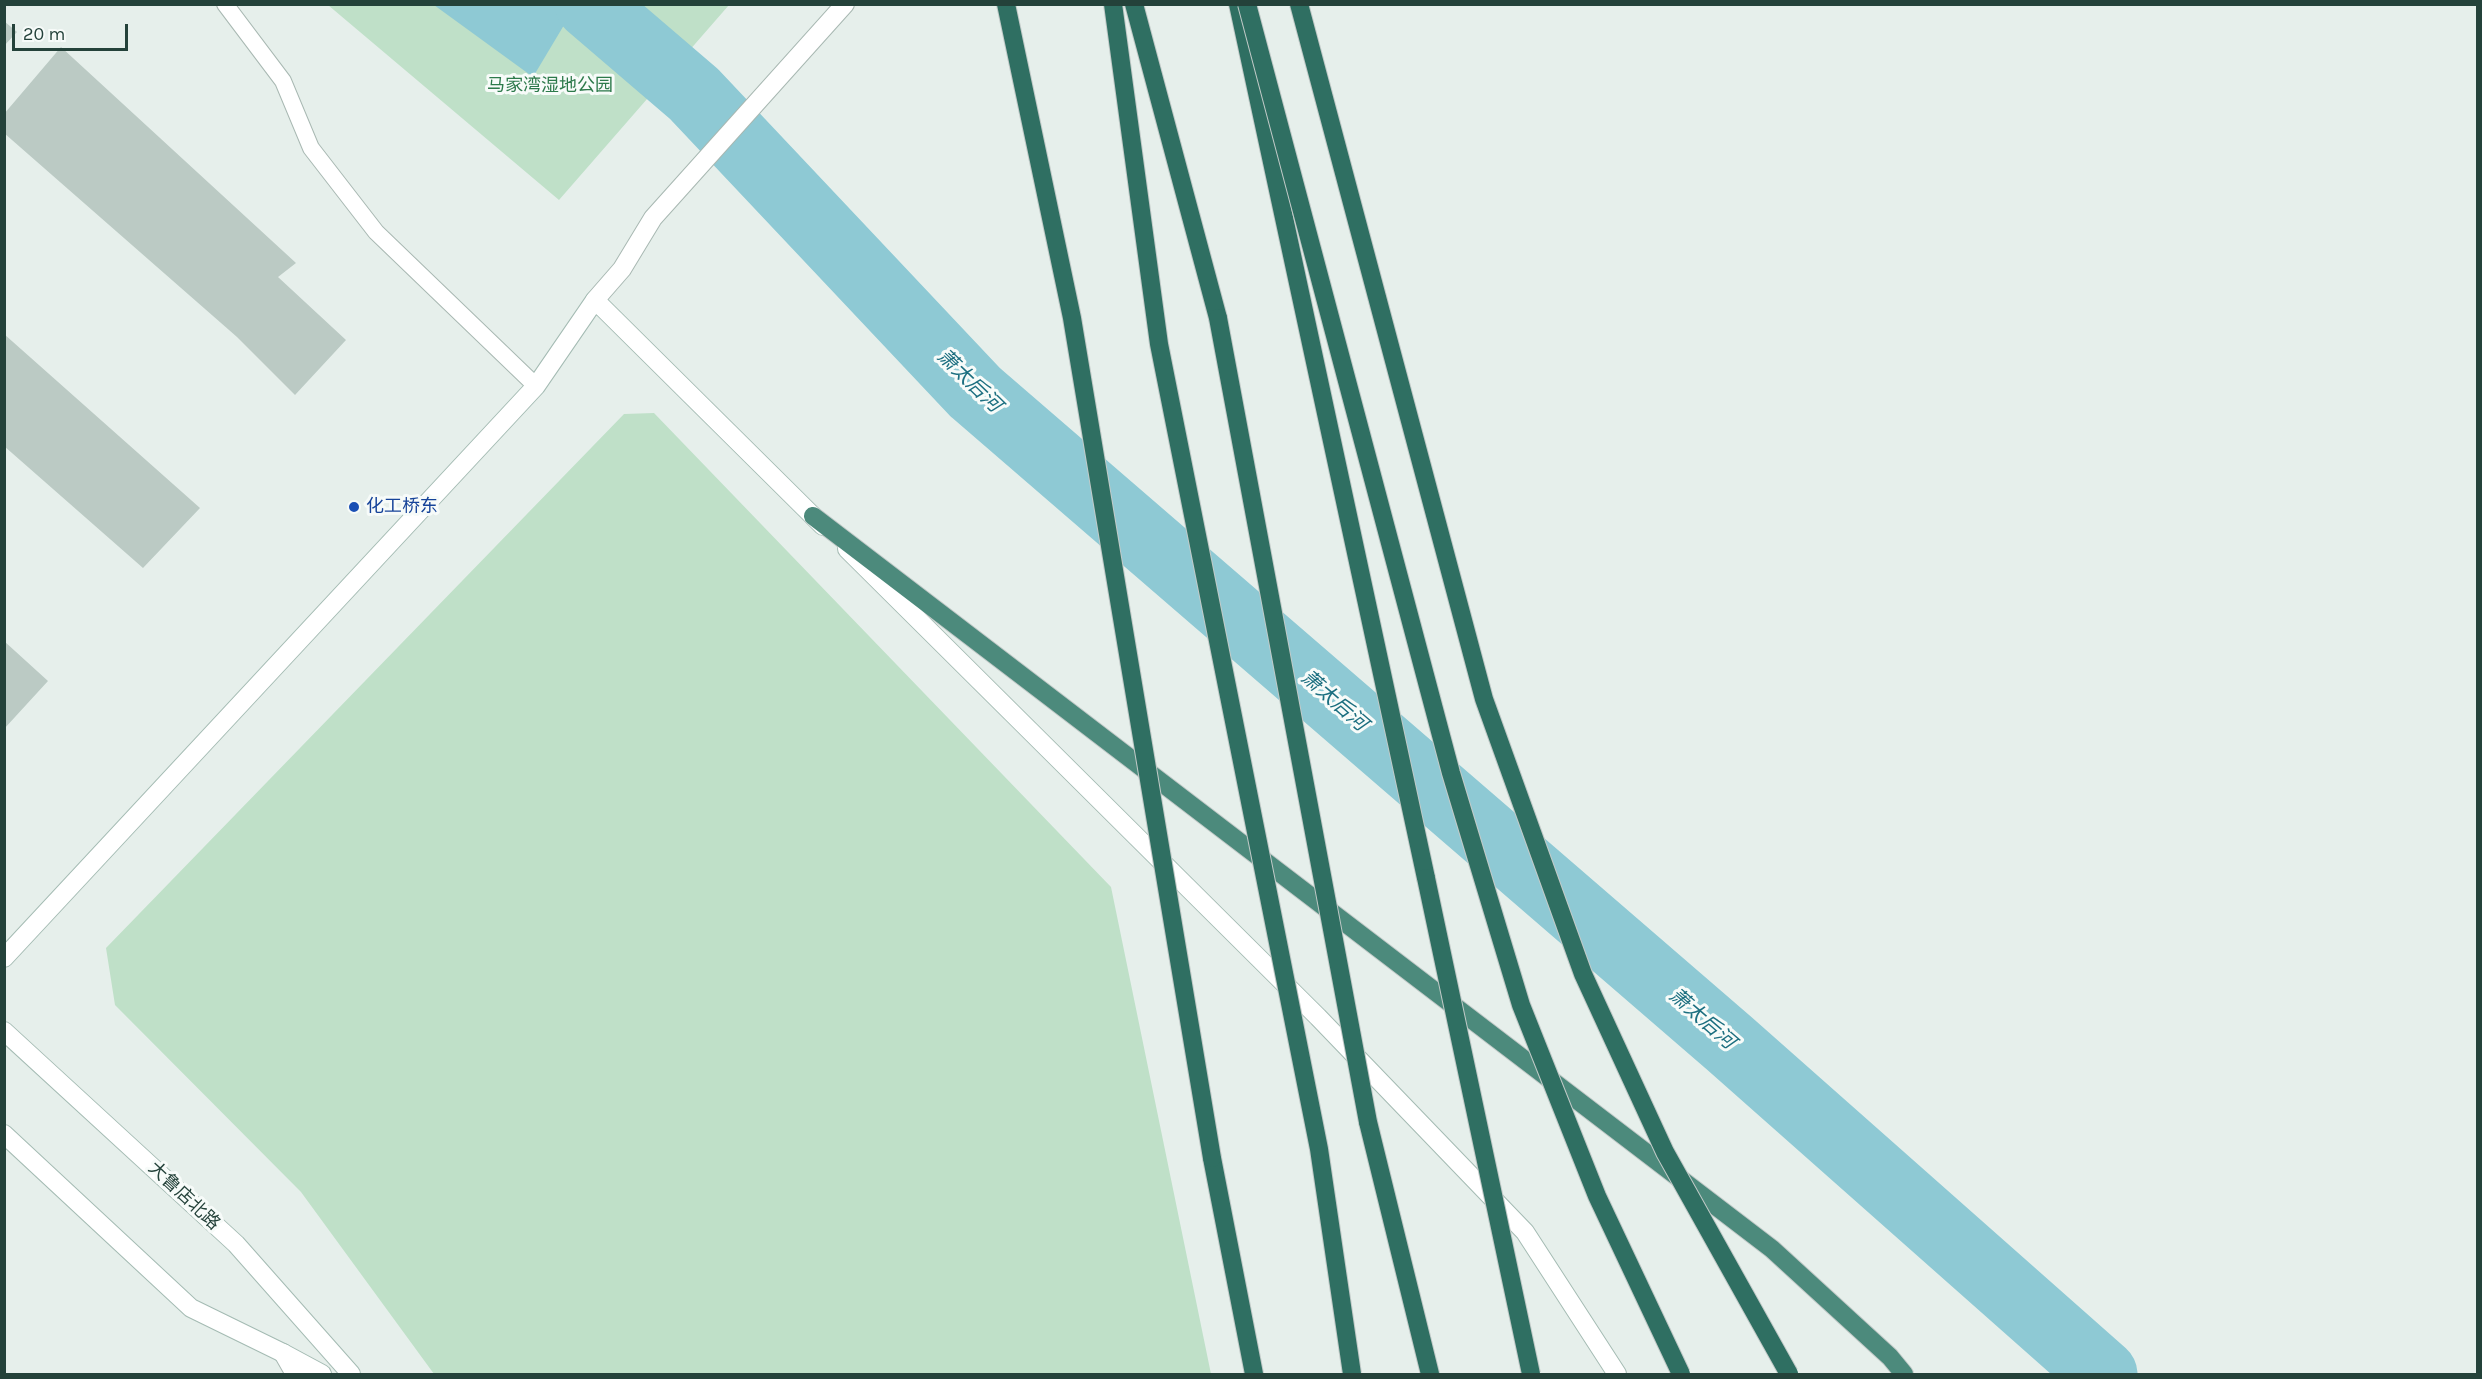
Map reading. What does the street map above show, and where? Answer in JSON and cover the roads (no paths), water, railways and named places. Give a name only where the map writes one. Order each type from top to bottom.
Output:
[{"type":"highway","points":[[1006,4],[1072,318],[1212,1158],[1254,1374]]},
{"type":"highway","points":[[1113,4],[1159,344],[1319,1149],[1352,1374]]},
{"type":"highway","points":[[1134,4],[1218,318],[1368,1122],[1430,1374]]},
{"type":"highway","points":[[1238,4],[1531,1374]]},
{"type":"highway","points":[[1247,4],[1451,773],[1521,1005],[1598,1196],[1681,1374]]},
{"type":"highway","points":[[1299,4],[1484,699],[1583,974],[1665,1152],[1789,1374]]},
{"type":"highway","points":[[813,516],[1772,1249],[1890,1357],[1904,1374]]},
{"type":"main road","points":[[4,958],[536,386],[595,300],[622,268],[653,218],[841,6]]},
{"type":"main road","points":[[595,300],[1318,1017],[1525,1232],[1617,1374]]},
{"type":"main road","name":"大鲁店北路","points":[[4,1031],[236,1244],[351,1374]]},
{"type":"main road","points":[[4,1134],[191,1308],[322,1374]]},
{"type":"main road","points":[[283,1353],[295,1374]]},
{"type":"lane","points":[[225,4],[283,81],[311,148],[376,232],[536,386]]},
{"type":"water","points":[[434,5],[576,5],[533,77]]},
{"type":"waterway","name":"萧太后河","points":[[589,4],[694,94],[975,392],[1730,1044],[2103,1374]]},
{"type":"place","name":"化工桥东","points":[[354,507]]},
{"type":"park label","name":"马家湾湿地公园","points":[[550,86]]}]
